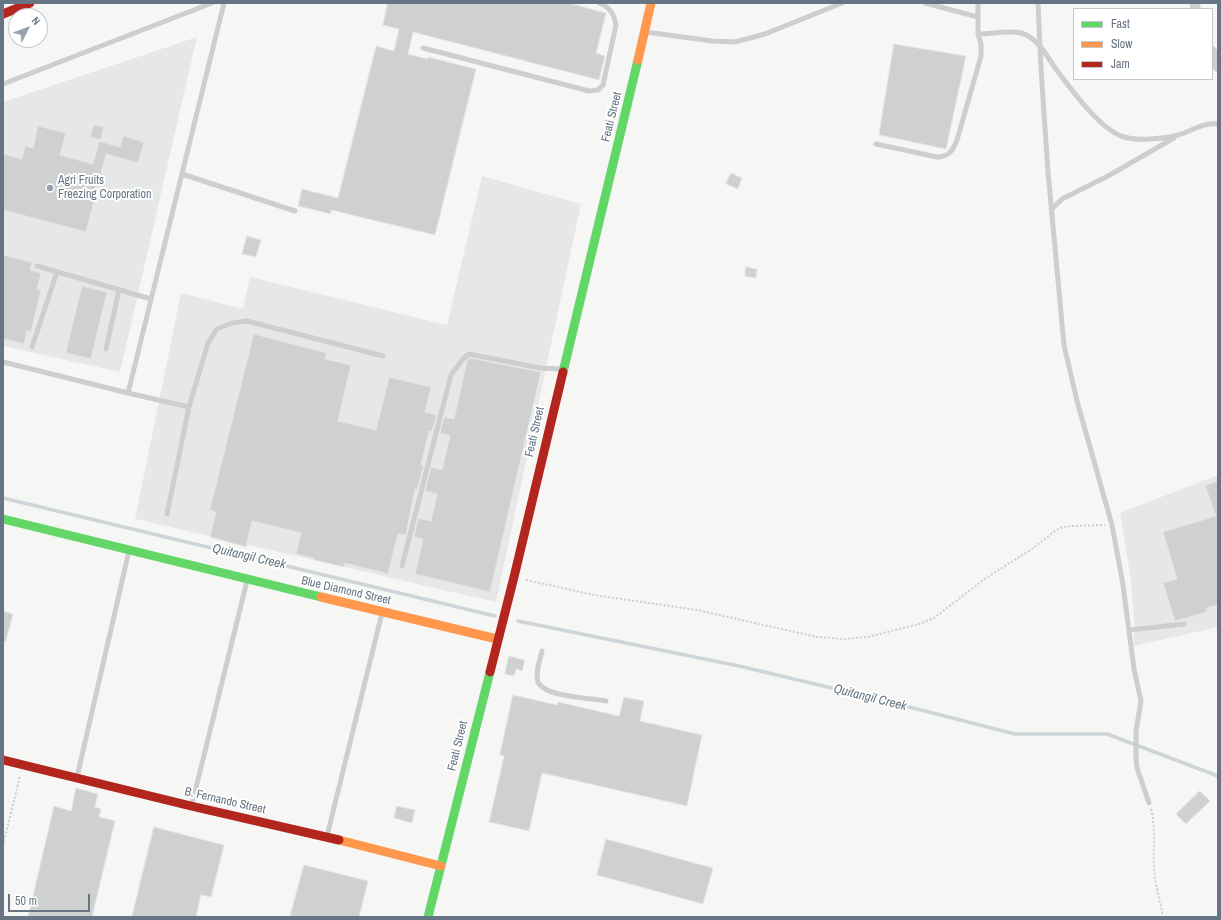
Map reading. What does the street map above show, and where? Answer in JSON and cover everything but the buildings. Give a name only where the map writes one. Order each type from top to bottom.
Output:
[{"type":"street","points":[[3,14],[30,3]]},
{"type":"street","name":"Feati Street","points":[[428,917],[497,639],[514,577],[562,369],[651,3]]},
{"type":"street","points":[[1213,54],[1218,67]]},
{"type":"street","name":"Blue Diamond Street","points":[[3,519],[247,580],[497,639]]},
{"type":"street","name":"B. Fernando Street","points":[[3,760],[77,779],[327,837],[441,866]]},
{"type":"lane","points":[[3,84],[212,3]]},
{"type":"lane","points":[[128,393],[164,241],[224,3]]},
{"type":"lane","points":[[423,48],[589,91],[598,90],[603,85],[616,25],[610,9],[599,3]]},
{"type":"lane","points":[[645,32],[712,41],[735,42],[760,36],[842,3]]},
{"type":"lane","points":[[925,3],[978,17]]},
{"type":"lane","points":[[876,144],[938,157],[943,157],[951,152],[957,140],[979,64],[981,50],[978,34],[978,3]]},
{"type":"lane","points":[[1038,3],[1052,208],[1064,345],[1077,401],[1112,525],[1124,585],[1134,669],[1141,701],[1136,731],[1135,750],[1137,768],[1149,803]]},
{"type":"lane","points":[[978,34],[1013,32],[1032,38],[1040,45],[1058,71],[1094,116],[1108,129],[1123,137],[1138,139],[1178,135]]},
{"type":"lane","points":[[1052,208],[1062,199],[1108,176],[1178,135],[1206,124],[1218,124]]},
{"type":"lane","points":[[182,174],[295,211]]},
{"type":"lane","points":[[37,266],[151,299]]},
{"type":"lane","points":[[32,347],[57,272]]},
{"type":"lane","points":[[106,348],[118,290]]},
{"type":"lane","points":[[167,514],[189,406],[208,343],[217,329],[232,323],[247,321],[383,356]]},
{"type":"lane","points":[[402,566],[450,375],[458,365],[469,354],[540,368],[562,369]]},
{"type":"lane","points":[[3,362],[128,393],[189,406]]},
{"type":"lane","points":[[77,779],[130,550]]},
{"type":"lane","points":[[192,806],[247,580]]},
{"type":"lane","points":[[327,837],[382,612]]},
{"type":"lane","points":[[1130,630],[1184,624]]},
{"type":"lane","points":[[542,651],[537,674],[538,682],[544,689],[557,694],[606,700]]},
{"type":"path","points":[[514,577],[594,595],[691,609],[817,637],[844,639],[862,638],[896,631],[934,618],[986,578],[1032,549],[1060,528],[1071,526],[1112,525]]},
{"type":"path","points":[[3,845],[23,765]]},
{"type":"path","points":[[1149,803],[1153,818],[1154,830],[1154,866],[1163,917]]},
{"type":"shaded area","points":[[197,37],[120,372],[3,346],[3,102]]},
{"type":"shaded area","points":[[482,176],[581,204],[496,602],[135,519],[181,293],[243,309],[250,277],[447,325]]},
{"type":"shaded area","points":[[1218,475],[1218,627],[1134,646],[1131,581],[1120,513]]},
{"type":"waterway","name":"Quitangil Creek","points":[[3,498],[495,616]]},
{"type":"waterway","name":"Quitangil Creek","points":[[518,621],[739,666],[878,699],[1015,734],[1107,734],[1218,776]]},
{"type":"traffic: fast","points":[[563,372],[638,60]]},
{"type":"traffic: fast","points":[[3,519],[321,597]]},
{"type":"traffic: fast","points":[[428,917],[490,672]]},
{"type":"traffic: slow","points":[[638,60],[651,3]]},
{"type":"traffic: slow","points":[[321,597],[497,639]]},
{"type":"traffic: slow","points":[[339,840],[441,866]]},
{"type":"traffic: jam","points":[[3,14],[30,3]]},
{"type":"traffic: jam","points":[[490,672],[563,372]]},
{"type":"traffic: jam","points":[[3,760],[191,806],[339,840]]},
{"type":"place","name":"Agri Fruits Freezing Corporation","points":[[50,188]]}]
